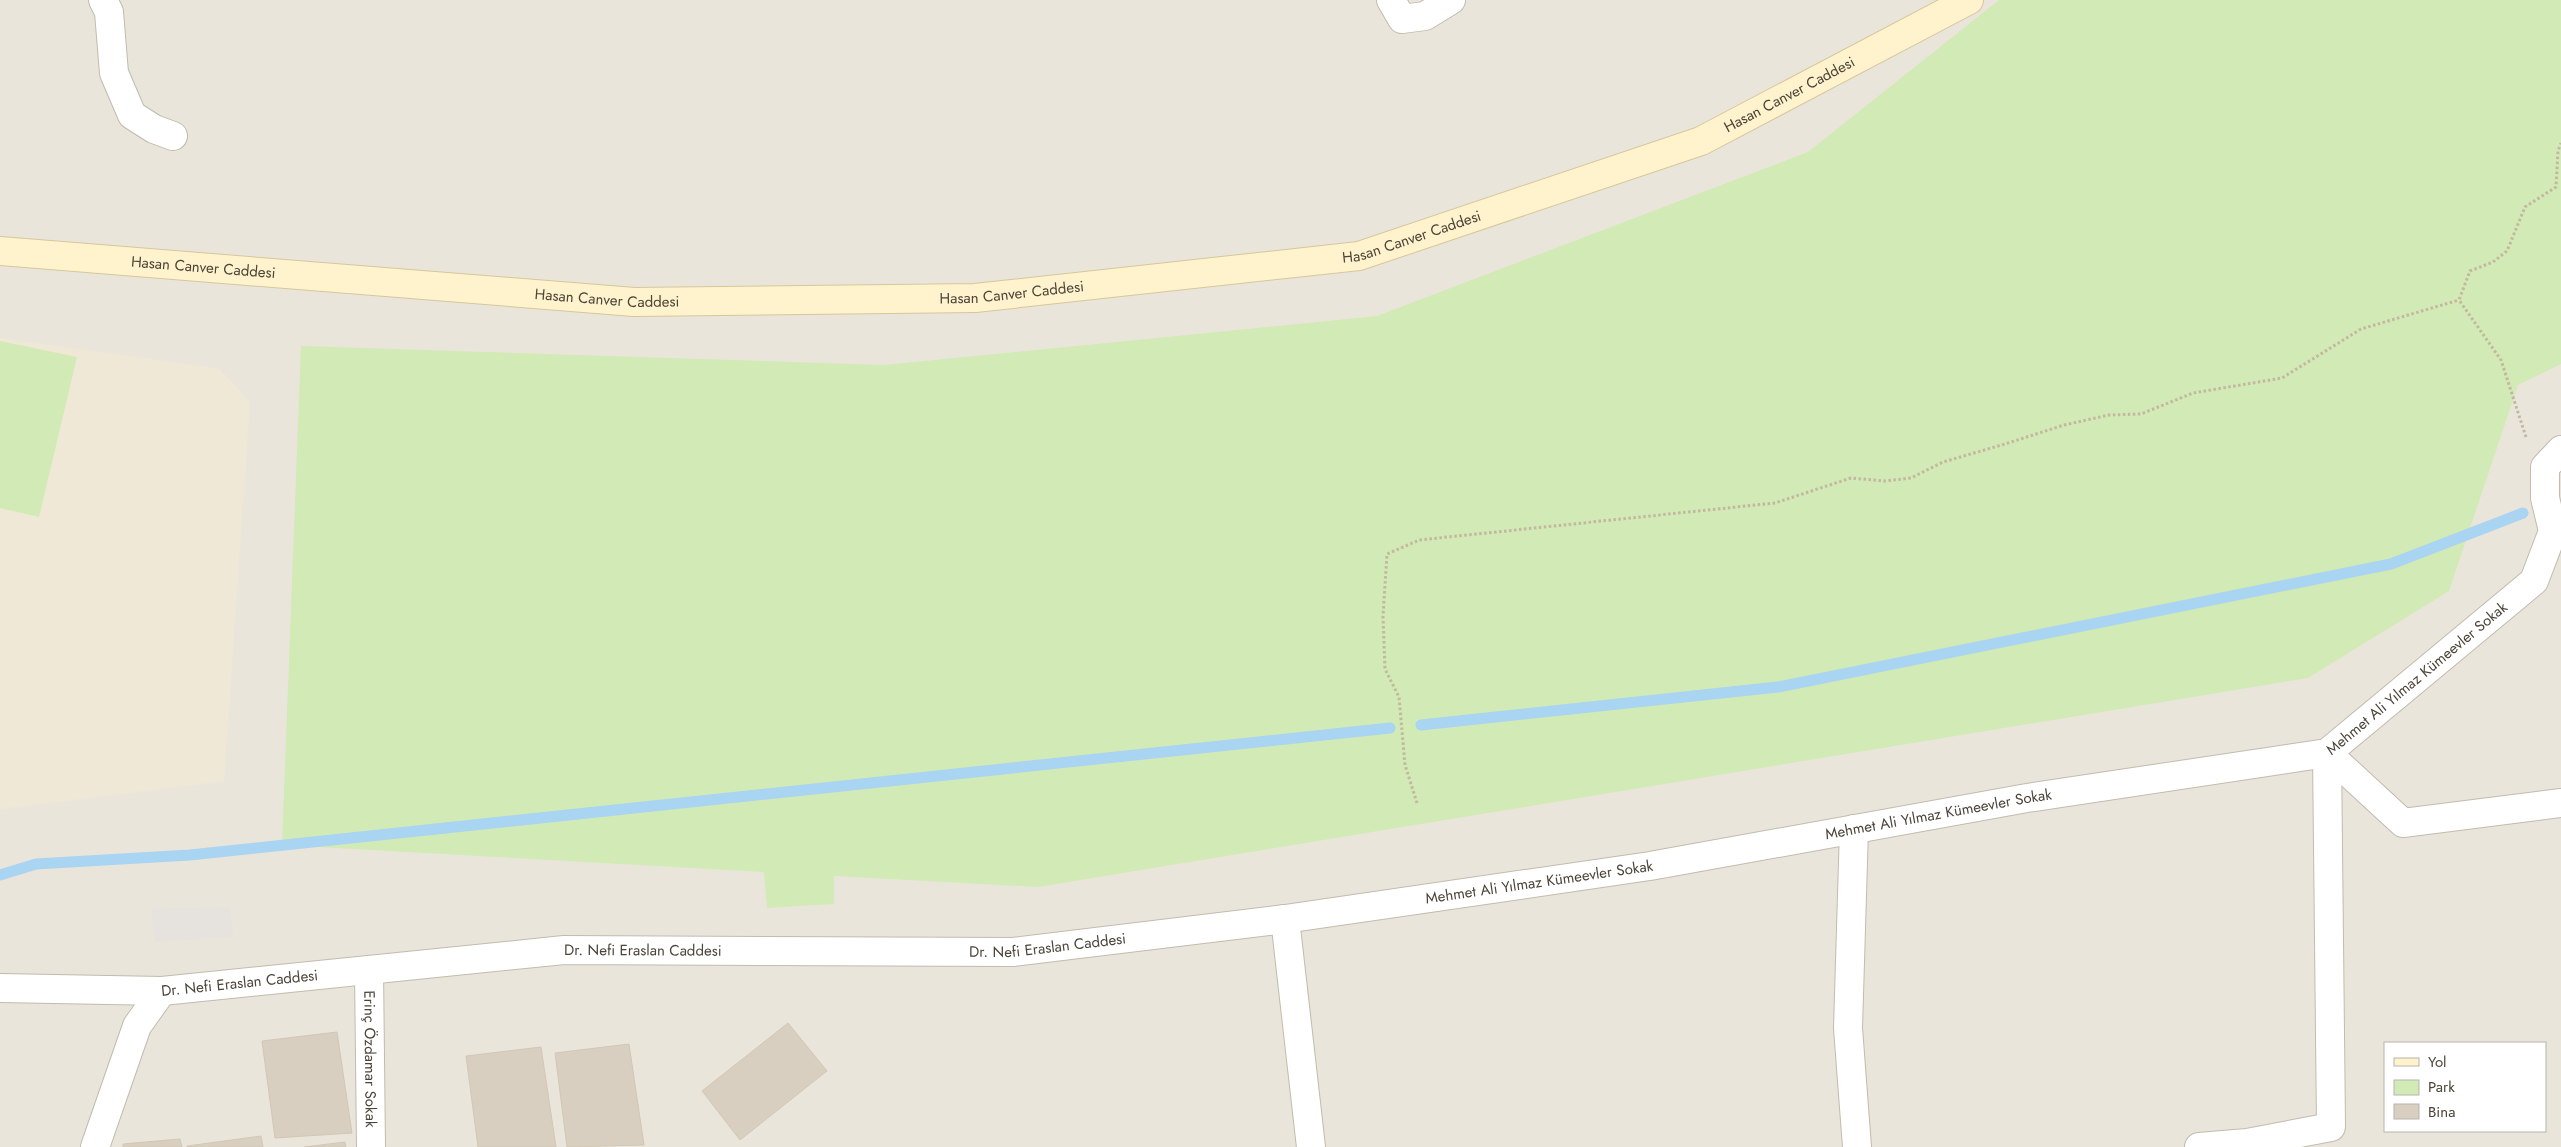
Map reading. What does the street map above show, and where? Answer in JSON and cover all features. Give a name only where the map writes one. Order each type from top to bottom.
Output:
[{"type":"street","points":[[102,0],[108,12],[114,73],[132,116],[154,129],[173,136]]},
{"type":"street","points":[[1391,0],[1402,19],[1425,16],[1451,0]]},
{"type":"street","name":"Hasan Canver Caddesi","points":[[0,251],[634,302],[975,298],[1359,256],[1701,141],[1969,0]]},
{"type":"street","name":"Mehmet Ali Yılmaz Kümeevler Sokak","points":[[2534,581],[2553,531],[2545,498],[2553,459]]},
{"type":"street","name":"Mehmet Ali Yılmaz Kümeevler Sokak","points":[[1285,919],[1650,866],[2027,798],[2327,753],[2534,581],[2561,568]]},
{"type":"street","points":[[2327,753],[2403,823],[2561,803]]},
{"type":"street","points":[[2199,1147],[2332,1137],[2327,753]]},
{"type":"street","points":[[1854,829],[1848,1028],[1857,1147]]},
{"type":"street","points":[[1285,919],[1311,1147]]},
{"type":"street","name":"Dr. Nefi Eraslan Caddesi","points":[[0,988],[162,991],[564,950],[1013,952],[1285,919]]},
{"type":"street","name":"Erinç Özdamar Sokak","points":[[369,970],[371,1147]]},
{"type":"street","points":[[95,1147],[137,1026],[162,991]]},
{"type":"path","points":[[2459,300],[2470,270],[2493,262],[2507,251],[2525,207],[2556,187],[2558,151],[2561,143]]},
{"type":"path","points":[[2459,300],[2501,360],[2530,448],[2553,459]]},
{"type":"path","points":[[1416,803],[1405,765],[1399,696],[1386,669],[1383,616],[1387,554],[1419,540],[1775,503],[1850,478],[1885,482],[1911,478],[1943,462],[2064,424],[2109,415],[2141,414],[2193,393],[2282,378],[2361,329],[2459,300]]},
{"type":"shaded area","points":[[0,0],[2561,0],[2561,1147],[0,1147]]},
{"type":"shaded area","points":[[0,338],[220,369],[250,402],[224,781],[0,809]]},
{"type":"shaded area","points":[[230,907],[233,937],[155,942],[151,909]]},
{"type":"green space","points":[[1999,0],[2561,0],[2561,364],[2518,385],[2449,591],[2308,678],[1038,887],[834,876],[834,904],[767,908],[764,872],[282,845],[301,346],[884,365],[1377,316],[1808,152]]},
{"type":"green space","points":[[0,341],[77,357],[39,517],[0,508]]},
{"type":"building","points":[[788,1023],[827,1071],[740,1140],[702,1091]]},
{"type":"building","points":[[337,1032],[352,1133],[275,1138],[262,1041]]},
{"type":"building","points":[[629,1044],[644,1145],[567,1147],[555,1053]]},
{"type":"building","points":[[541,1047],[556,1147],[478,1147],[466,1056]]},
{"type":"building","points":[[261,1136],[263,1147],[187,1147],[187,1146]]},
{"type":"building","points":[[180,1139],[182,1147],[123,1147],[123,1144]]},
{"type":"building","points":[[345,1142],[346,1147],[304,1147]]},
{"type":"waterway","points":[[1421,725],[1778,687],[2391,564],[2523,513]]},
{"type":"waterway","points":[[0,875],[36,864],[190,855],[1390,728]]}]
